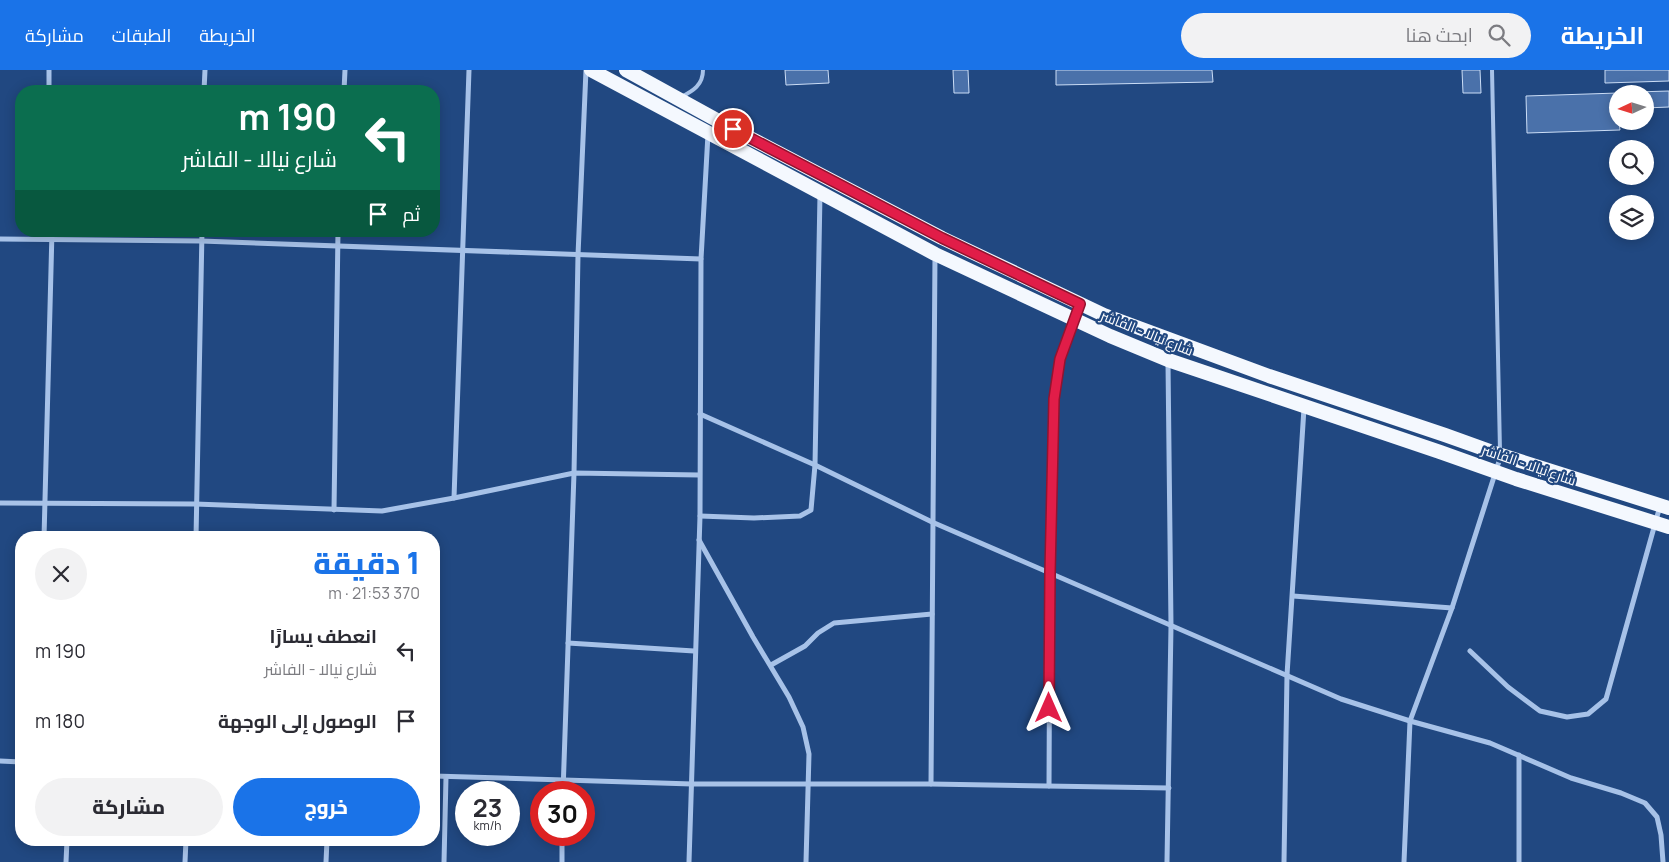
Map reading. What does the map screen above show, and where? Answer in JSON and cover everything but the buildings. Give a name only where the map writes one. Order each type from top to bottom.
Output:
[{"type":"highway","name":"شارع نيالا - الفاشر","points":[[591,70],[935,254],[1074,320],[1168,360],[1516,479],[1669,527]]},
{"type":"highway","name":"شارع نيالا - الفاشر","points":[[626,70],[942,238],[1080,304],[1270,376],[1500,455],[1665,507]]},
{"type":"street","points":[[49,70],[49,85]]},
{"type":"street","points":[[204,85],[205,70]]},
{"type":"street","points":[[344,85],[345,70]]},
{"type":"street","points":[[454,498],[469,70]]},
{"type":"street","points":[[564,780],[574,473],[578,255],[586,70]]},
{"type":"street","points":[[689,862],[694,651],[700,516],[701,259],[710,116]]},
{"type":"street","points":[[700,516],[754,518],[800,516],[811,510],[815,465],[820,193]]},
{"type":"street","points":[[196,531],[201,237]]},
{"type":"street","points":[[334,510],[338,237]]},
{"type":"street","points":[[0,239],[201,241],[701,259]]},
{"type":"street","points":[[44,531],[52,240]]},
{"type":"street","points":[[931,784],[935,254]]},
{"type":"street","points":[[1049,786],[1050,573],[1054,399],[1060,359],[1080,304]]},
{"type":"street","points":[[1167,862],[1171,626],[1168,360]]},
{"type":"street","points":[[1284,862],[1288,675],[1304,406]]},
{"type":"street","points":[[700,414],[815,465],[932,522],[1341,699],[1410,721],[1490,743],[1571,778],[1621,793],[1645,803],[1657,816],[1664,862]]},
{"type":"street","points":[[1404,862],[1410,721],[1452,608],[1500,455]]},
{"type":"street","points":[[0,502],[196,504],[382,511],[574,473],[699,475]]},
{"type":"street","points":[[1470,651],[1508,687],[1540,710],[1567,717],[1588,714],[1606,699],[1655,522],[1665,507]]},
{"type":"street","points":[[699,540],[752,637],[789,697],[803,727],[809,754],[806,862]]},
{"type":"street","points":[[1292,596],[1452,608]]},
{"type":"street","points":[[771,665],[805,646],[834,623],[932,614]]},
{"type":"street","points":[[568,643],[694,651]]},
{"type":"street","points":[[1518,862],[1519,755]]},
{"type":"street","points":[[0,762],[15,762]]},
{"type":"street","points":[[440,776],[692,784],[931,784],[1169,788]]},
{"type":"street","points":[[444,862],[446,777]]},
{"type":"street","points":[[66,846],[66,862]]},
{"type":"street","points":[[185,862],[186,846]]},
{"type":"street","points":[[326,862],[327,846]]},
{"type":"street","points":[[562,846],[562,862]]},
{"type":"lane","points":[[662,109],[699,85],[703,76],[703,70]]},
{"type":"lane","points":[[1492,70],[1500,455]]},
{"type":"route","points":[[733,129],[942,238],[1080,304],[1060,359],[1054,399],[1049,708]]}]
